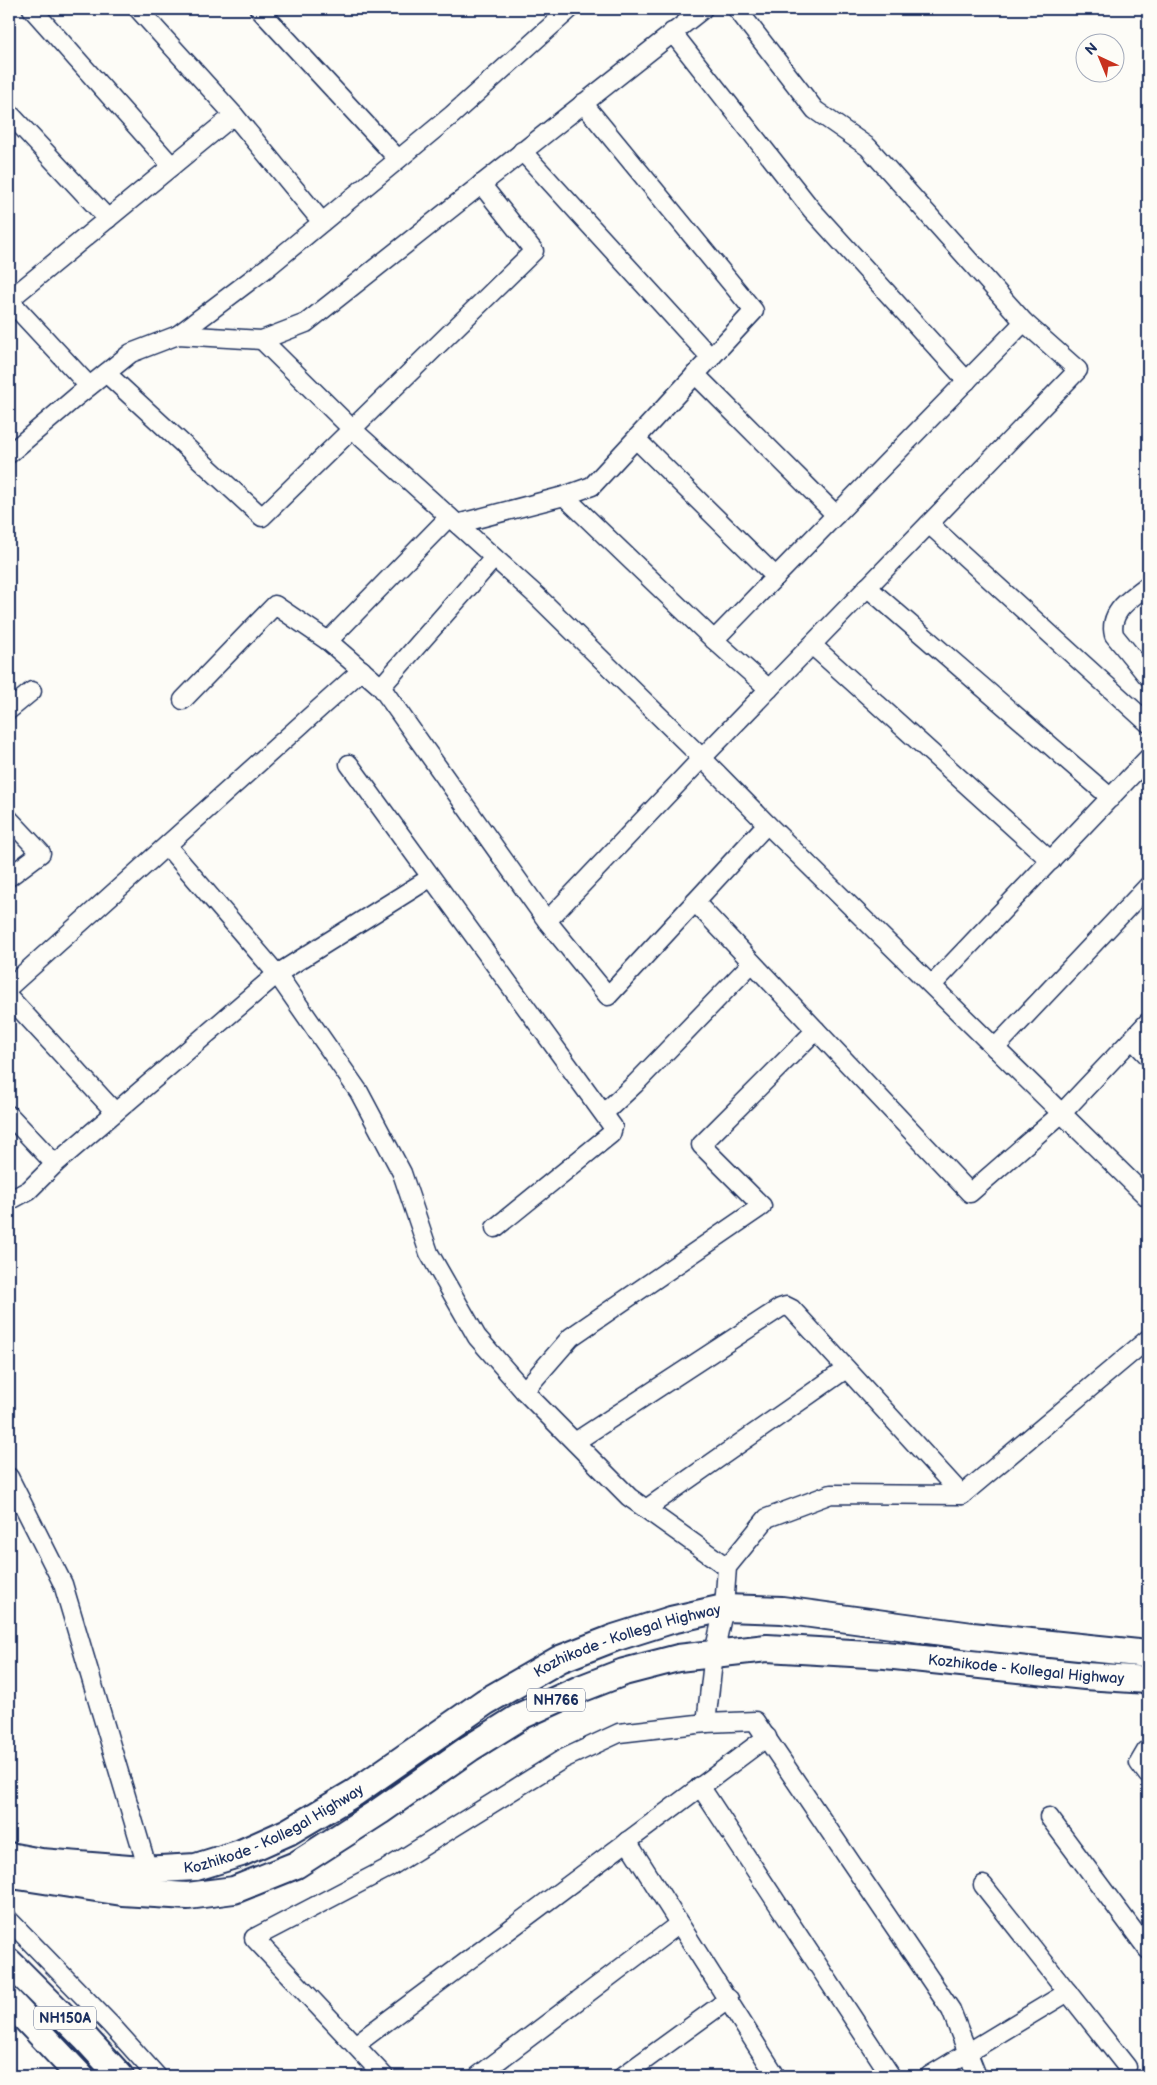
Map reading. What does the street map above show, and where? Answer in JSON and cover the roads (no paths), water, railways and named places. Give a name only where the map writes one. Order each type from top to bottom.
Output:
[{"type":"highway","name":"Kozhikode - Kollegal Highway","points":[[9,1856],[41,1862],[148,1870],[196,1867],[241,1853],[288,1832],[354,1793],[484,1702],[560,1658],[671,1620],[724,1608],[782,1610],[972,1636],[1148,1654]]},
{"type":"highway","name":"Kozhikode - Kollegal Highway","points":[[9,1874],[122,1892],[188,1896],[234,1890],[296,1865],[380,1811],[470,1748],[523,1715],[580,1689],[624,1672],[678,1658],[767,1648],[885,1655],[1085,1676],[1148,1680]]},
{"type":"highway","name":"NH150A","points":[[9,1962],[120,2076]]},
{"type":"highway","points":[[9,2002],[80,2076]]},
{"type":"street","points":[[32,9],[172,166]]},
{"type":"street","points":[[138,9],[234,115],[322,222]]},
{"type":"street","points":[[259,9],[398,159]]},
{"type":"street","points":[[9,454],[131,353],[178,335],[268,267],[452,114],[570,9]]},
{"type":"street","points":[[178,335],[262,340],[306,323],[703,9]]},
{"type":"street","points":[[547,921],[702,758],[1078,370],[1024,322],[868,147],[815,110],[737,9]]},
{"type":"street","points":[[672,32],[812,210],[967,381]]},
{"type":"street","points":[[328,640],[453,520],[564,496],[592,486],[754,311],[582,103]]},
{"type":"street","points":[[9,113],[108,219]]},
{"type":"street","points":[[89,386],[9,300],[234,115]]},
{"type":"street","points":[[522,151],[711,358]]},
{"type":"street","points":[[106,373],[262,517],[534,251],[481,184]]},
{"type":"street","points":[[714,640],[1024,322]]},
{"type":"street","points":[[262,340],[352,429],[537,596],[1148,1198]]},
{"type":"street","points":[[695,374],[836,515]]},
{"type":"street","points":[[636,439],[776,577]]},
{"type":"street","points":[[564,496],[714,640],[769,689]]},
{"type":"street","points":[[929,524],[1148,723]]},
{"type":"street","points":[[381,687],[494,558]]},
{"type":"street","points":[[1148,585],[1120,607],[1112,626],[1114,635],[1148,677]]},
{"type":"street","points":[[868,588],[1111,798]]},
{"type":"street","points":[[183,700],[275,605],[328,640],[381,687],[547,921],[608,996],[767,824]]},
{"type":"street","points":[[812,645],[1050,861]]},
{"type":"street","points":[[9,987],[362,670]]},
{"type":"street","points":[[9,710],[32,691]]},
{"type":"street","points":[[932,986],[1148,758]]},
{"type":"street","points":[[349,764],[430,878],[613,1127],[611,1134],[495,1228]]},
{"type":"street","points":[[9,819],[40,853],[9,877]]},
{"type":"street","points":[[167,846],[278,974],[359,1092],[402,1173],[429,1253],[477,1337],[524,1391],[629,1497],[727,1567]]},
{"type":"street","points":[[9,1201],[29,1190],[55,1164],[278,974],[430,878]]},
{"type":"street","points":[[995,1048],[1148,886]]},
{"type":"street","points":[[695,902],[970,1193],[1062,1113],[1148,1022]]},
{"type":"street","points":[[604,1113],[635,1084],[752,963]]},
{"type":"street","points":[[9,997],[115,1112]]},
{"type":"street","points":[[524,1391],[571,1337],[762,1206],[701,1145],[816,1030]]},
{"type":"street","points":[[1132,1040],[1148,1056]]},
{"type":"street","points":[[9,1115],[55,1164]]},
{"type":"street","points":[[575,1442],[780,1308],[786,1306],[792,1308],[962,1495]]},
{"type":"street","points":[[706,1723],[714,1653],[724,1608],[727,1567],[767,1518],[831,1494],[962,1495],[1148,1339]]},
{"type":"street","points":[[646,1509],[846,1369]]},
{"type":"street","points":[[9,1477],[63,1584],[148,1870]]},
{"type":"street","points":[[384,2076],[254,1938],[388,1868],[563,1759],[620,1733],[706,1723],[755,1721],[951,2010],[977,2076]]},
{"type":"street","points":[[355,2045],[767,1737]]},
{"type":"street","points":[[1148,1751],[1146,1751],[1139,1763],[1148,1775]]},
{"type":"street","points":[[700,1786],[891,2076]]},
{"type":"street","points":[[1049,1817],[1148,1950]]},
{"type":"street","points":[[627,1842],[729,1999],[776,2076]]},
{"type":"street","points":[[983,1885],[1068,1992],[1125,2073]]},
{"type":"street","points":[[9,1920],[111,2025],[157,2076]]},
{"type":"street","points":[[478,2076],[679,1924]]},
{"type":"street","points":[[929,2076],[1068,1992]]},
{"type":"street","points":[[623,2076],[729,1999]]}]
